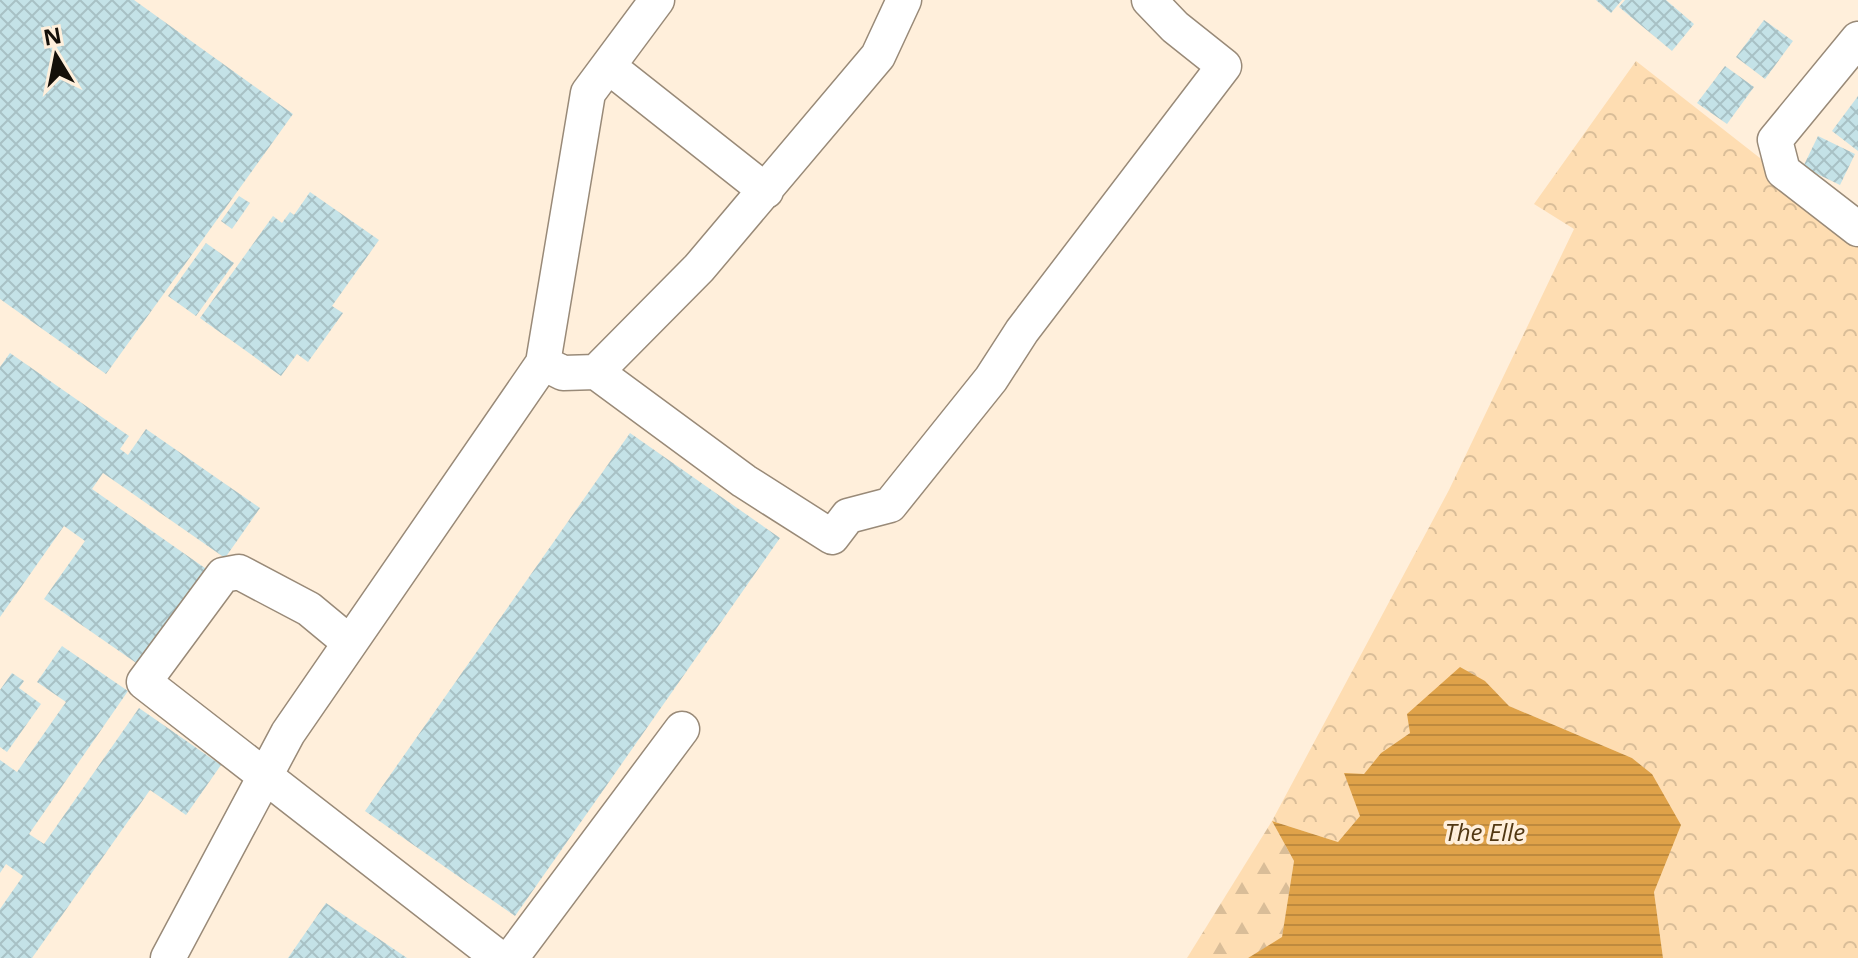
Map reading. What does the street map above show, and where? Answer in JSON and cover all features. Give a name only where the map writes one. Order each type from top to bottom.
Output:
[{"type":"street","points":[[168,958],[267,778],[288,733],[543,363],[588,93],[657,0]]},
{"type":"street","points":[[596,372],[690,273],[699,268],[878,56],[904,0]]},
{"type":"street","points":[[543,363],[563,373],[596,372],[744,481],[832,537],[848,516],[890,505],[991,379],[1022,331],[1224,66],[1175,27],[1149,0]]},
{"type":"street","points":[[1858,39],[1775,140],[1783,171],[1858,229]]},
{"type":"street","points":[[608,66],[766,191]]},
{"type":"street","points":[[350,643],[309,609],[239,572],[223,575],[144,682],[499,958]]},
{"type":"street","points":[[511,958],[682,729]]},
{"type":"green space","points":[[1636,61],[1858,235],[1858,958],[1663,958],[1654,892],[1652,774],[1632,758],[1509,706],[1485,681],[1381,753],[1364,774],[1360,816],[1338,842],[1272,821],[1449,490],[1574,229],[1534,204]]},
{"type":"green space","points":[[1272,821],[1294,861],[1282,938],[1248,958],[1187,958]]},
{"type":"water","name":"The Elle","points":[[1460,667],[1485,681],[1509,706],[1632,758],[1652,774],[1681,825],[1654,892],[1663,958],[1248,958],[1282,937],[1294,861],[1272,821],[1338,842],[1360,816],[1344,773],[1364,774],[1381,753],[1410,733],[1407,714]]},
{"type":"building","points":[[0,0],[134,0],[293,114],[106,374],[0,299]]},
{"type":"building","points":[[1596,0],[1622,0],[1611,13]]},
{"type":"building","points":[[1625,0],[1666,0],[1694,24],[1672,51],[1619,7]]},
{"type":"building","points":[[1764,20],[1793,41],[1765,79],[1736,57]]},
{"type":"building","points":[[1725,66],[1754,87],[1727,124],[1697,103]]},
{"type":"building","points":[[1858,96],[1858,151],[1832,131]]},
{"type":"building","points":[[1818,136],[1855,154],[1840,185],[1803,167]]},
{"type":"building","points":[[310,192],[379,240],[332,306],[343,313],[308,362],[297,354],[281,376],[200,318],[273,216],[282,223],[290,212],[294,215]]},
{"type":"building","points":[[239,196],[250,203],[232,229],[221,221]]},
{"type":"building","points":[[206,243],[234,263],[196,316],[168,296]]},
{"type":"building","points":[[10,353],[129,436],[120,449],[128,455],[146,429],[260,508],[225,558],[103,473],[92,489],[212,573],[145,669],[44,599],[85,541],[64,526],[0,617],[0,367]]},
{"type":"building","points":[[630,433],[780,538],[515,916],[365,811]]},
{"type":"building","points":[[62,646],[128,691],[29,834],[44,844],[139,708],[221,765],[186,815],[150,790],[32,958],[0,958],[0,909],[23,876],[6,864],[0,873],[0,760],[17,772],[66,702],[37,682]]},
{"type":"building","points":[[12,673],[24,681],[19,688],[41,704],[7,752],[0,747],[0,690]]},
{"type":"building","points":[[326,903],[407,958],[288,958]]}]
